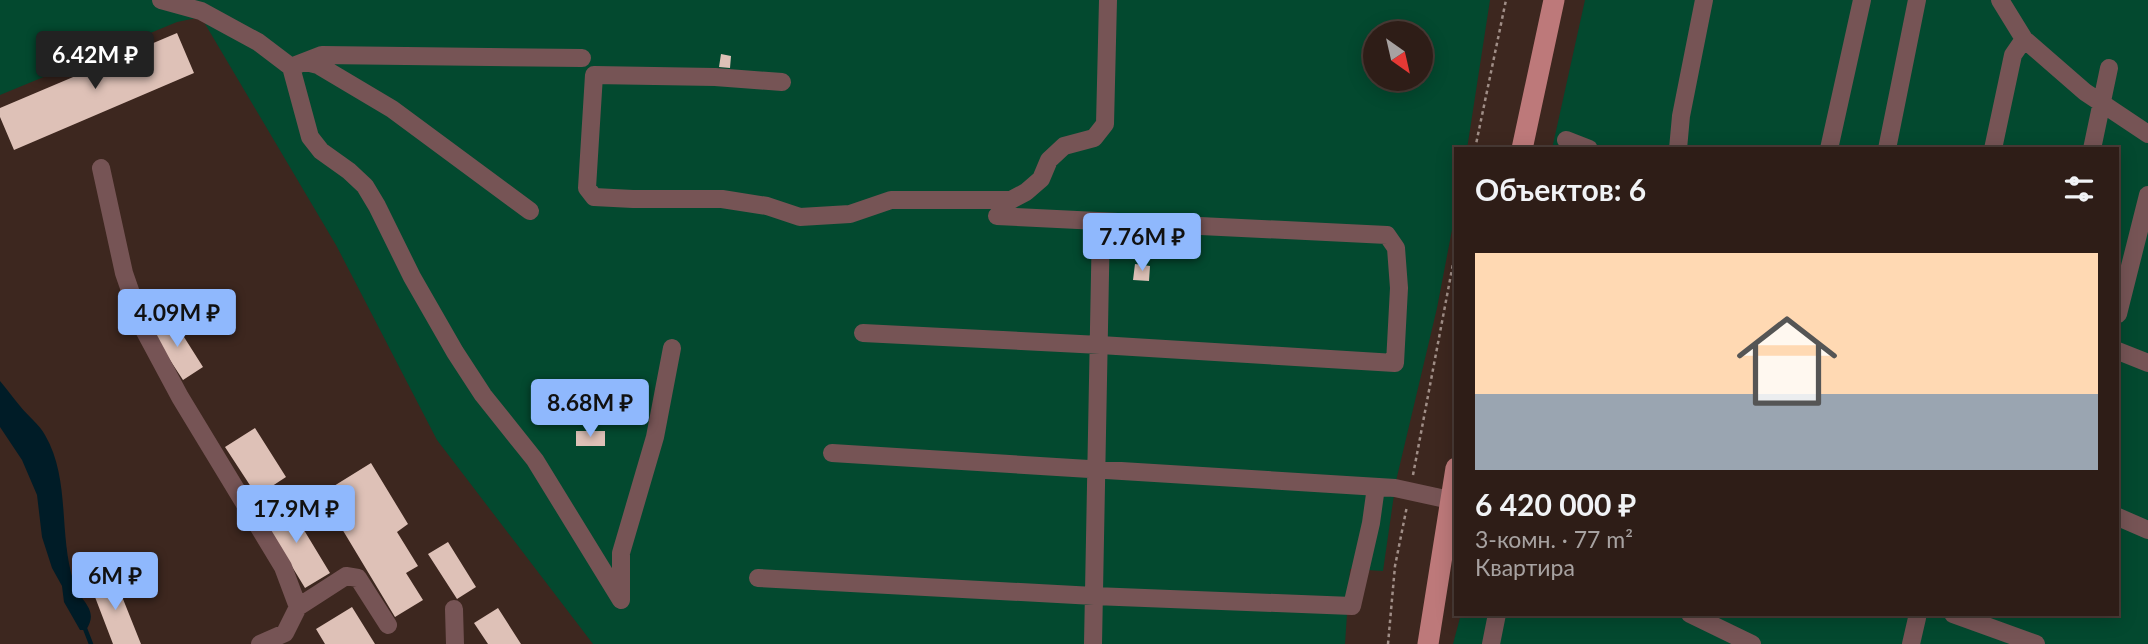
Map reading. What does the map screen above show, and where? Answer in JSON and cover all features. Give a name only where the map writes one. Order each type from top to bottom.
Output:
[{"type":"main road","points":[[1522,147],[1553,0]]},
{"type":"main road","points":[[1428,644],[1454,479]]},
{"type":"street","points":[[161,0],[201,11],[298,64],[318,65],[393,108],[530,211]]},
{"type":"street","points":[[782,82],[715,77],[594,75],[587,188],[594,197],[633,200],[722,199],[767,206],[800,217],[850,214],[891,200],[1011,200],[1041,179],[1049,160],[1064,146],[1094,138],[1105,124],[1108,0]]},
{"type":"street","points":[[1678,147],[1681,116],[1704,0]]},
{"type":"street","points":[[1829,147],[1862,0]]},
{"type":"street","points":[[1887,147],[1917,0]]},
{"type":"street","points":[[2000,0],[2024,39],[2085,92],[2148,134]]},
{"type":"street","points":[[1993,147],[2013,55],[2024,39]]},
{"type":"street","points":[[298,64],[322,55],[582,58]]},
{"type":"street","points":[[298,64],[310,136],[321,151],[365,186],[455,352],[483,396],[535,460],[621,600],[621,553],[655,437],[672,348]]},
{"type":"street","points":[[2092,147],[2109,68]]},
{"type":"street","points":[[1566,140],[1584,147]]},
{"type":"street","points":[[101,169],[124,273],[143,328],[180,397],[283,567],[298,607],[290,639],[260,644]]},
{"type":"street","points":[[2119,310],[2148,195]]},
{"type":"street","points":[[863,333],[1395,363],[1399,288],[1396,248],[1387,235],[997,216]]},
{"type":"street","points":[[1093,644],[1101,222]]},
{"type":"street","points":[[2119,351],[2148,363]]},
{"type":"street","points":[[832,453],[1376,487],[1450,500]]},
{"type":"street","points":[[758,578],[1094,596],[1352,606],[1371,523],[1376,487]]},
{"type":"street","points":[[2119,517],[2148,530]]},
{"type":"street","points":[[298,607],[346,576],[358,578],[388,625]]},
{"type":"street","points":[[454,609],[455,644]]},
{"type":"street","points":[[1491,644],[1497,616]]},
{"type":"street","points":[[1693,616],[1752,644]]},
{"type":"street","points":[[1959,616],[2036,644]]},
{"type":"street","points":[[1911,644],[1917,618]]},
{"type":"path","points":[[1475,147],[1506,0]]},
{"type":"path","points":[[1388,644],[1395,566],[1454,258]]},
{"type":"green space","points":[[0,0],[1490,0],[1467,147],[1454,147],[1454,219],[1437,308],[1396,481],[1383,571],[1350,569],[1345,644],[593,644],[437,440],[336,245],[201,17],[177,22],[0,95]]},
{"type":"green space","points":[[1585,0],[2148,0],[2148,644],[1453,644],[1460,616],[2119,616],[2119,147],[1552,147]]},
{"type":"water","points":[[0,381],[43,431],[53,452],[61,489],[69,564],[74,583],[91,616],[86,630],[80,630],[64,602],[62,586],[52,568],[42,537],[37,495],[22,460],[0,427]]},
{"type":"building","points":[[177,33],[194,73],[14,150],[0,117],[0,108]]},
{"type":"building","points":[[721,54],[731,56],[730,68],[719,67]]},
{"type":"building","points":[[1135,264],[1150,266],[1149,281],[1133,280]]},
{"type":"building","points":[[172,318],[203,367],[183,380],[151,331]]},
{"type":"building","points":[[552,383],[552,396],[538,396],[538,384]]},
{"type":"building","points":[[255,428],[286,477],[257,496],[225,447]]},
{"type":"building","points":[[576,431],[605,431],[605,446],[576,446]]},
{"type":"building","points":[[371,463],[408,524],[397,532],[418,566],[406,573],[423,600],[395,617],[321,494]]},
{"type":"building","points":[[287,502],[330,573],[305,588],[262,517]]},
{"type":"building","points":[[448,542],[476,587],[457,599],[428,554]]},
{"type":"building","points":[[113,574],[141,644],[113,644],[90,584]]},
{"type":"building","points":[[352,607],[375,644],[325,644],[316,629]]},
{"type":"building","points":[[498,608],[521,644],[488,644],[474,623]]},
{"type":"waterway","points":[[84,626],[91,644]]}]
